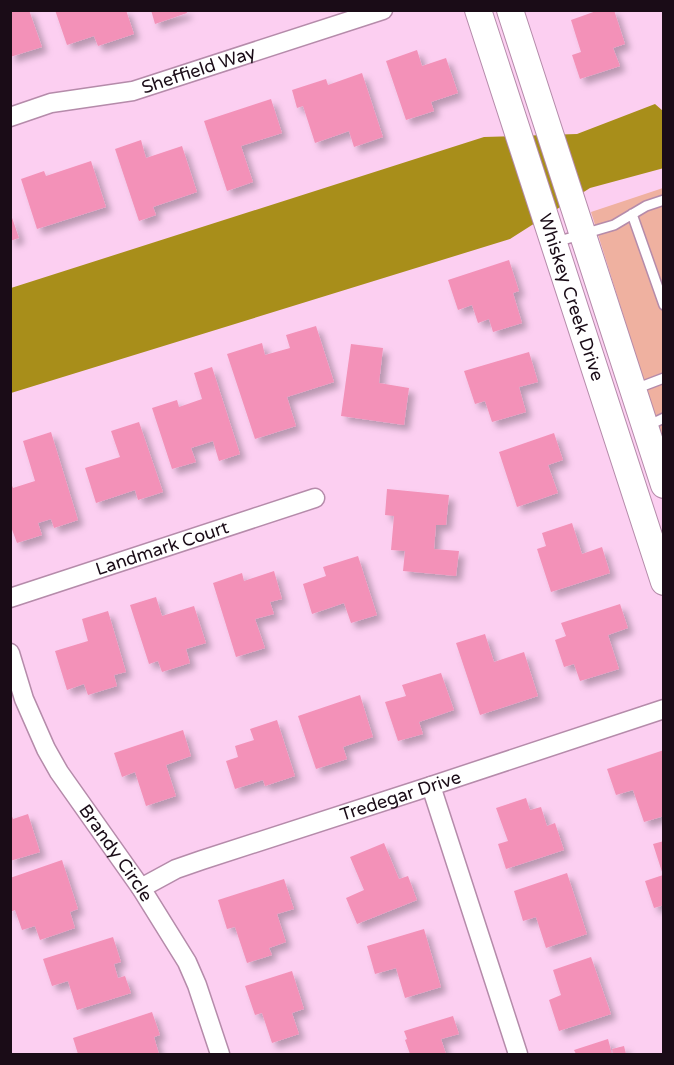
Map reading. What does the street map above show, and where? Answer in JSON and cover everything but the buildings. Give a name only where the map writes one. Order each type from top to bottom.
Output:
[{"type":"street","name":"Sheffield Way","points":[[10,117],[51,103],[134,91],[383,10]]},
{"type":"street","name":"Whiskey Creek Drive","points":[[478,10],[663,582]]},
{"type":"street","name":"Whiskey Creek Drive","points":[[510,10],[633,390],[654,423],[663,485]]},
{"type":"street","name":"Landmark Court","points":[[10,597],[315,498]]},
{"type":"street","name":"Brandy Circle","points":[[10,653],[34,725],[59,772],[141,888],[187,962],[198,985],[220,1054]]},
{"type":"street","name":"Tredegar Drive","points":[[141,888],[176,869],[202,860],[663,709]]},
{"type":"street","points":[[431,786],[518,1054]]},
{"type":"lane","points":[[551,235],[580,225],[614,225],[646,206],[663,200]]},
{"type":"lane","points":[[632,214],[663,305]]},
{"type":"lane","points":[[633,390],[663,378]]},
{"type":"shaded area","points":[[655,104],[663,111],[664,168],[590,188],[510,239],[11,393],[11,288],[484,137],[577,134]]},
{"type":"shaded area","points":[[663,188],[663,443],[591,212]]}]
